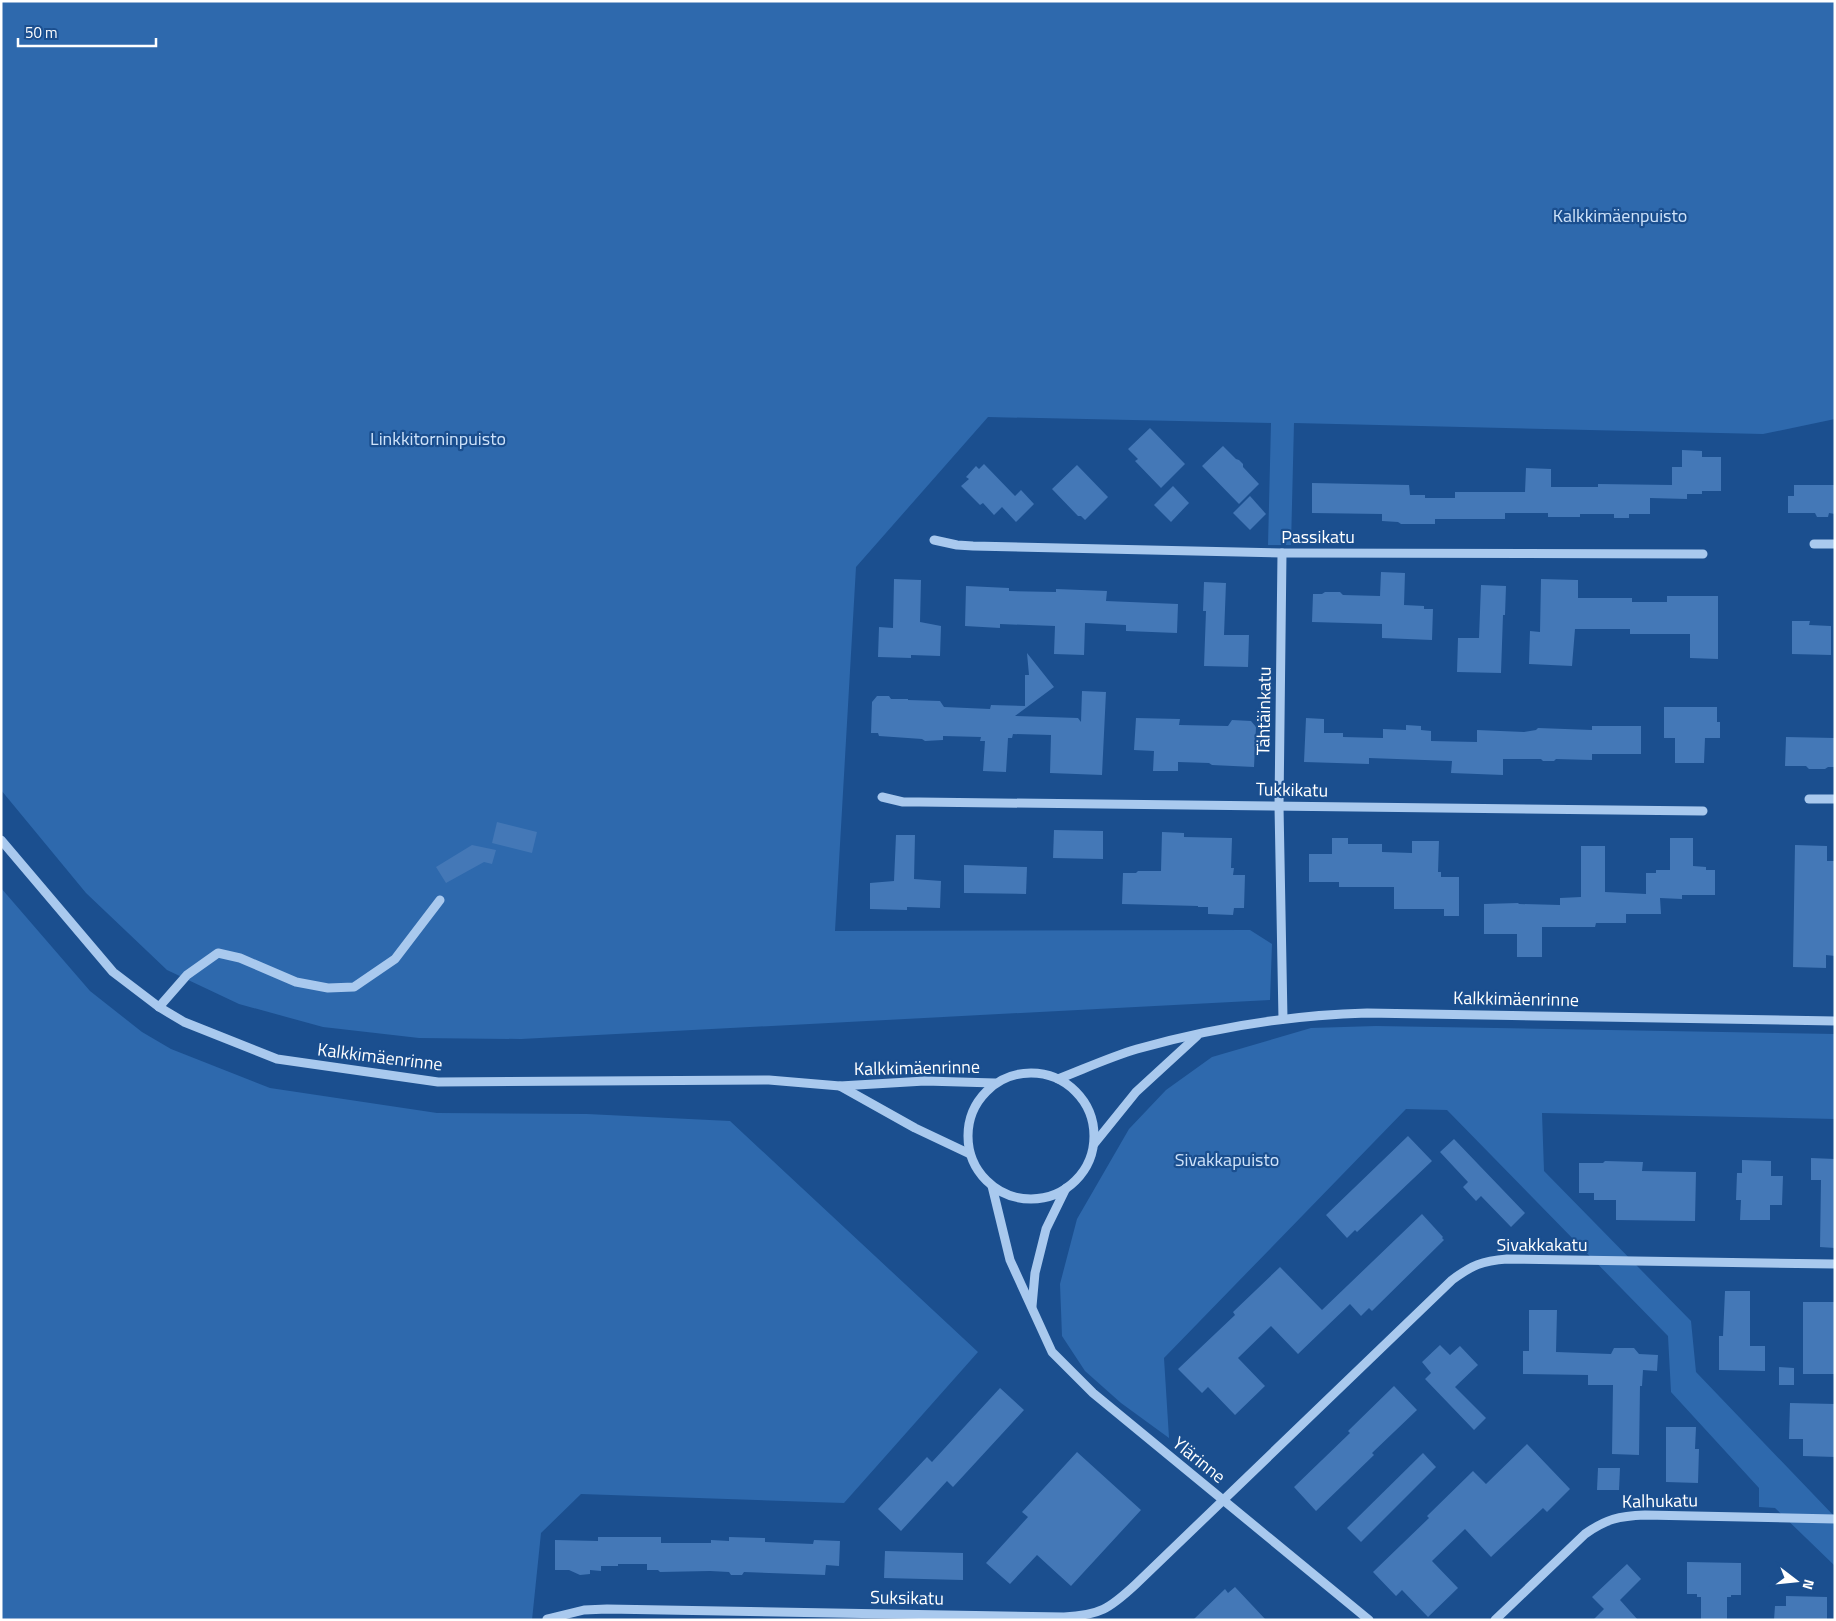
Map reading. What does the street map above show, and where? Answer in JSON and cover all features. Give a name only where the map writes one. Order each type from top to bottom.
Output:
[{"type":"street","name":"Passikatu","points":[[934,540],[972,546],[1282,553],[1703,554]]},
{"type":"street","points":[[1814,544],[1835,544]]},
{"type":"street","name":"Tähtäinkatu","points":[[1282,553],[1279,806],[1283,1019]]},
{"type":"street","name":"Tukkikatu","points":[[882,797],[911,802],[1703,811]]},
{"type":"street","points":[[1809,799],[1835,799]]},
{"type":"street","name":"Kalkkimäenrinne","points":[[1,840],[113,972],[159,1007],[184,1022],[277,1059],[438,1082],[769,1080],[840,1086],[926,1081],[995,1084]]},
{"type":"street","points":[[159,1007],[187,975],[218,954],[240,958],[296,982],[328,988],[354,987],[395,959],[440,900]]},
{"type":"street","name":"Kalkkimäenrinne","points":[[1058,1079],[1135,1050],[1199,1034],[1283,1019],[1330,1014],[1835,1020]]},
{"type":"street","points":[[1094,1144],[1136,1092],[1199,1034]]},
{"type":"street","points":[[1026,1073],[1046,1074],[1058,1079],[1069,1085],[1079,1094],[1092,1118],[1094,1144],[1090,1157],[1085,1169],[1077,1180],[1066,1188],[1042,1198],[1016,1198],[992,1186],[982,1177],[975,1166],[967,1141],[971,1115],[985,1092],[1006,1077],[1026,1073]]},
{"type":"street","name":"Kalkkimäenrinne","points":[[840,1086],[915,1128],[970,1154]]},
{"type":"street","name":"Ylärinne","points":[[992,1186],[1010,1260],[1052,1352],[1092,1394],[1369,1620]]},
{"type":"street","name":"Ylärinne","points":[[1032,1306],[1034,1273],[1046,1229],[1066,1188]]},
{"type":"street","name":"Sivakkakatu","points":[[1223,1500],[1452,1280],[1469,1267],[1490,1260],[1507,1259],[1835,1264]]},
{"type":"street","name":"Suksikatu","points":[[547,1619],[584,1610],[607,1609],[1082,1616],[1096,1613],[1116,1602],[1223,1500]]},
{"type":"street","name":"Kalhukatu","points":[[1496,1620],[1585,1534],[1601,1523],[1614,1518],[1648,1516],[1835,1518]]},
{"type":"green space","name":"Linkkitorninpuisto","points":[[1,1],[1835,1],[1835,419],[1763,434],[1294,423],[1291,545],[1268,545],[1271,423],[988,417],[856,567],[835,931],[1250,930],[1272,944],[1270,1000],[521,1039],[419,1038],[323,1027],[239,1004],[167,970],[86,893],[1,790]]},
{"type":"green space","points":[[1,888],[90,991],[142,1032],[171,1049],[270,1088],[437,1113],[587,1114],[730,1121],[978,1352],[844,1503],[581,1494],[541,1533],[532,1620],[1,1620]]},
{"type":"green space","name":"Sivakkapuisto","points":[[1376,1026],[1835,1034],[1835,1119],[1542,1113],[1544,1171],[1691,1321],[1696,1372],[1835,1517],[1835,1566],[1775,1508],[1759,1507],[1759,1488],[1671,1392],[1668,1336],[1447,1110],[1406,1109],[1164,1358],[1169,1438],[1121,1403],[1085,1371],[1062,1336],[1060,1284],[1077,1219],[1129,1129],[1166,1090],[1212,1057],[1311,1028]]},
{"type":"building","points":[[1150,428],[1185,464],[1161,488],[1135,461],[1138,459],[1128,449]]},
{"type":"building","points":[[1223,446],[1243,464],[1243,467],[1259,484],[1239,504],[1202,466]]},
{"type":"building","points":[[1682,450],[1702,451],[1702,457],[1721,457],[1721,491],[1702,491],[1702,494],[1687,494],[1687,499],[1650,498],[1650,514],[1629,514],[1629,518],[1614,518],[1614,514],[1580,514],[1580,517],[1548,517],[1548,513],[1505,513],[1505,519],[1435,519],[1435,524],[1401,524],[1398,522],[1382,521],[1382,514],[1312,513],[1312,483],[1409,485],[1410,495],[1425,495],[1425,498],[1455,498],[1455,492],[1525,492],[1526,468],[1551,469],[1551,487],[1598,487],[1598,484],[1672,485],[1672,467],[1682,467]]},
{"type":"building","points":[[984,464],[1015,496],[1021,490],[1034,504],[1016,522],[1002,507],[994,515],[983,503],[980,505],[961,486],[969,479],[966,477],[976,466],[979,469]]},
{"type":"building","points":[[1077,465],[1108,497],[1085,520],[1078,516],[1052,489]]},
{"type":"building","points":[[1794,485],[1835,485],[1835,514],[1829,513],[1828,517],[1817,517],[1815,513],[1788,513],[1788,496],[1794,496]]},
{"type":"building","points":[[1173,486],[1189,503],[1171,522],[1154,505]]},
{"type":"building","points":[[1250,496],[1266,514],[1250,530],[1233,513]]},
{"type":"building","points":[[1381,572],[1405,573],[1404,605],[1424,606],[1424,609],[1433,609],[1432,640],[1382,638],[1382,624],[1312,622],[1313,594],[1340,592],[1343,595],[1380,596]]},
{"type":"building","points":[[894,579],[921,580],[920,622],[941,626],[940,656],[911,655],[911,658],[878,657],[879,627],[893,628]]},
{"type":"building","points":[[1541,579],[1578,580],[1578,598],[1632,598],[1632,602],[1667,602],[1667,596],[1718,596],[1718,659],[1690,658],[1690,634],[1630,634],[1630,629],[1575,629],[1572,666],[1529,664],[1530,631],[1540,632]]},
{"type":"building","points":[[1204,582],[1226,583],[1224,635],[1249,635],[1248,667],[1204,666],[1206,611],[1203,611]]},
{"type":"building","points":[[1481,585],[1506,586],[1501,673],[1457,672],[1458,638],[1479,638]]},
{"type":"building","points":[[966,586],[1009,588],[1009,591],[1056,592],[1056,589],[1107,591],[1106,601],[1178,604],[1177,633],[1126,631],[1126,625],[1085,623],[1084,655],[1054,654],[1055,626],[1000,624],[1000,628],[965,626]]},
{"type":"building","points":[[1792,621],[1810,621],[1809,625],[1831,626],[1831,655],[1792,654]]},
{"type":"building","points":[[1027,653],[1054,687],[1015,716],[1078,718],[1081,722],[1082,691],[1106,692],[1102,775],[1050,773],[1051,735],[1013,734],[1012,738],[1008,738],[1006,772],[983,771],[985,741],[980,741],[981,737],[943,736],[943,740],[925,741],[922,739],[879,736],[878,733],[871,733],[872,702],[877,696],[889,696],[891,699],[940,701],[944,707],[990,709],[991,705],[1025,706],[1025,675],[1029,675]]},
{"type":"building","points":[[1664,707],[1717,707],[1717,722],[1720,722],[1720,738],[1705,738],[1704,763],[1675,763],[1675,738],[1664,738]]},
{"type":"building","points":[[1136,718],[1180,719],[1179,725],[1228,726],[1232,720],[1251,721],[1256,727],[1254,767],[1178,762],[1178,771],[1153,771],[1154,751],[1134,750]]},
{"type":"building","points":[[1306,718],[1324,719],[1324,733],[1343,733],[1343,737],[1383,738],[1383,729],[1406,730],[1406,725],[1421,726],[1421,730],[1431,731],[1431,741],[1477,742],[1477,730],[1524,732],[1538,728],[1592,730],[1592,726],[1641,726],[1641,754],[1592,754],[1592,760],[1556,759],[1554,761],[1543,761],[1541,759],[1503,759],[1503,775],[1451,773],[1452,761],[1369,758],[1369,764],[1304,762]]},
{"type":"building","points":[[1786,737],[1835,738],[1835,767],[1809,769],[1806,766],[1785,766]]},
{"type":"building","points":[[497,822],[537,832],[532,853],[492,843]]},
{"type":"building","points":[[1054,830],[1103,831],[1103,859],[1053,858]]},
{"type":"building","points":[[1162,832],[1184,833],[1184,837],[1232,838],[1231,868],[1234,868],[1233,875],[1245,875],[1244,908],[1234,908],[1233,915],[1208,914],[1208,907],[1198,906],[1122,904],[1123,873],[1161,871]]},
{"type":"building","points":[[896,835],[915,835],[914,879],[941,881],[940,908],[907,907],[907,910],[870,909],[870,883],[894,881]]},
{"type":"building","points":[[1332,838],[1348,838],[1348,844],[1382,844],[1382,852],[1412,853],[1412,841],[1439,841],[1438,872],[1441,872],[1441,877],[1459,877],[1459,916],[1444,916],[1444,909],[1394,909],[1394,887],[1339,887],[1339,882],[1309,882],[1309,854],[1332,854]]},
{"type":"building","points":[[1670,838],[1693,838],[1693,866],[1706,867],[1706,870],[1715,870],[1715,895],[1682,895],[1682,899],[1660,898],[1661,914],[1626,914],[1626,923],[1596,923],[1595,927],[1542,927],[1542,957],[1517,957],[1517,934],[1484,934],[1484,904],[1560,905],[1560,898],[1581,897],[1581,846],[1605,846],[1605,892],[1646,894],[1646,873],[1656,873],[1656,870],[1670,870]]},
{"type":"building","points":[[472,845],[496,850],[492,864],[484,862],[446,883],[436,867]]},
{"type":"building","points":[[1795,845],[1827,846],[1827,861],[1835,861],[1835,956],[1826,955],[1826,968],[1793,967]]},
{"type":"building","points":[[964,865],[1027,867],[1026,894],[964,893]]},
{"type":"building","points":[[1408,1136],[1432,1161],[1357,1232],[1355,1230],[1347,1238],[1326,1215]]},
{"type":"building","points":[[1454,1139],[1525,1213],[1511,1227],[1481,1196],[1476,1201],[1463,1187],[1468,1182],[1440,1152]]},
{"type":"building","points":[[1811,1158],[1835,1159],[1835,1248],[1820,1247],[1821,1180],[1811,1180]]},
{"type":"building","points":[[1742,1160],[1771,1161],[1771,1176],[1783,1176],[1782,1205],[1770,1205],[1770,1220],[1740,1220],[1741,1200],[1736,1200],[1737,1173],[1742,1173]]},
{"type":"building","points":[[1605,1161],[1643,1162],[1642,1171],[1696,1172],[1695,1221],[1616,1220],[1616,1200],[1594,1200],[1594,1193],[1579,1193],[1579,1163],[1603,1163]]},
{"type":"building","points":[[1422,1214],[1444,1240],[1372,1311],[1369,1308],[1361,1316],[1350,1304],[1298,1354],[1271,1326],[1238,1358],[1265,1386],[1235,1415],[1208,1387],[1202,1393],[1178,1369],[1235,1315],[1233,1312],[1280,1267],[1322,1310]]},
{"type":"building","points":[[1725,1291],[1750,1291],[1750,1346],[1765,1346],[1765,1371],[1719,1370],[1719,1336],[1723,1336]]},
{"type":"building","points":[[1803,1302],[1835,1302],[1835,1374],[1803,1374]]},
{"type":"building","points":[[1529,1310],[1557,1310],[1556,1352],[1611,1354],[1614,1348],[1634,1348],[1639,1354],[1658,1355],[1657,1371],[1643,1370],[1642,1386],[1640,1386],[1639,1455],[1612,1454],[1613,1385],[1588,1385],[1588,1375],[1523,1374],[1523,1351],[1529,1351]]},
{"type":"building","points":[[1440,1345],[1450,1355],[1460,1346],[1478,1365],[1455,1387],[1486,1418],[1474,1430],[1425,1379],[1431,1373],[1422,1362]]},
{"type":"building","points":[[1779,1367],[1794,1368],[1794,1385],[1779,1385]]},
{"type":"building","points":[[1394,1386],[1417,1410],[1316,1511],[1294,1487],[1350,1433],[1348,1431]]},
{"type":"building","points":[[1000,1388],[1024,1410],[953,1487],[947,1481],[901,1531],[878,1509],[927,1457],[932,1462]]},
{"type":"building","points":[[1790,1403],[1835,1404],[1835,1457],[1803,1456],[1803,1439],[1789,1439]]},
{"type":"building","points":[[1666,1427],[1696,1427],[1695,1449],[1699,1449],[1698,1483],[1666,1482]]},
{"type":"building","points":[[1527,1444],[1570,1489],[1547,1512],[1543,1508],[1491,1557],[1465,1529],[1432,1561],[1458,1588],[1428,1617],[1402,1590],[1396,1596],[1373,1572],[1429,1518],[1427,1516],[1473,1471],[1486,1484]]},
{"type":"building","points":[[1077,1452],[1141,1510],[1071,1586],[1037,1555],[1010,1584],[986,1563],[1028,1517],[1022,1512]]},
{"type":"building","points":[[1423,1453],[1436,1467],[1361,1542],[1347,1528]]},
{"type":"building","points":[[1598,1468],[1620,1468],[1619,1490],[1597,1490]]},
{"type":"building","points":[[598,1537],[661,1537],[661,1543],[711,1543],[711,1540],[729,1541],[729,1537],[765,1538],[765,1542],[813,1544],[814,1540],[840,1541],[839,1566],[826,1565],[825,1575],[744,1572],[742,1575],[731,1575],[729,1572],[710,1571],[660,1572],[658,1570],[647,1570],[647,1564],[601,1566],[601,1571],[590,1570],[590,1574],[580,1575],[569,1570],[555,1570],[555,1540],[598,1541]]},
{"type":"building","points":[[885,1551],[963,1553],[963,1580],[884,1578]]},
{"type":"building","points":[[1687,1562],[1741,1563],[1741,1595],[1727,1597],[1727,1620],[1701,1620],[1701,1597],[1697,1597],[1697,1594],[1687,1594]]},
{"type":"building","points":[[1627,1564],[1641,1579],[1620,1600],[1638,1620],[1593,1620],[1604,1609],[1592,1597]]},
{"type":"building","points":[[1235,1587],[1266,1620],[1193,1620],[1225,1589],[1228,1593]]},
{"type":"building","points":[[1786,1596],[1827,1597],[1827,1620],[1774,1620],[1775,1606],[1786,1606]]},
{"type":"park label","name":"Kalkkimäenpuisto","points":[[1620,216]]}]
